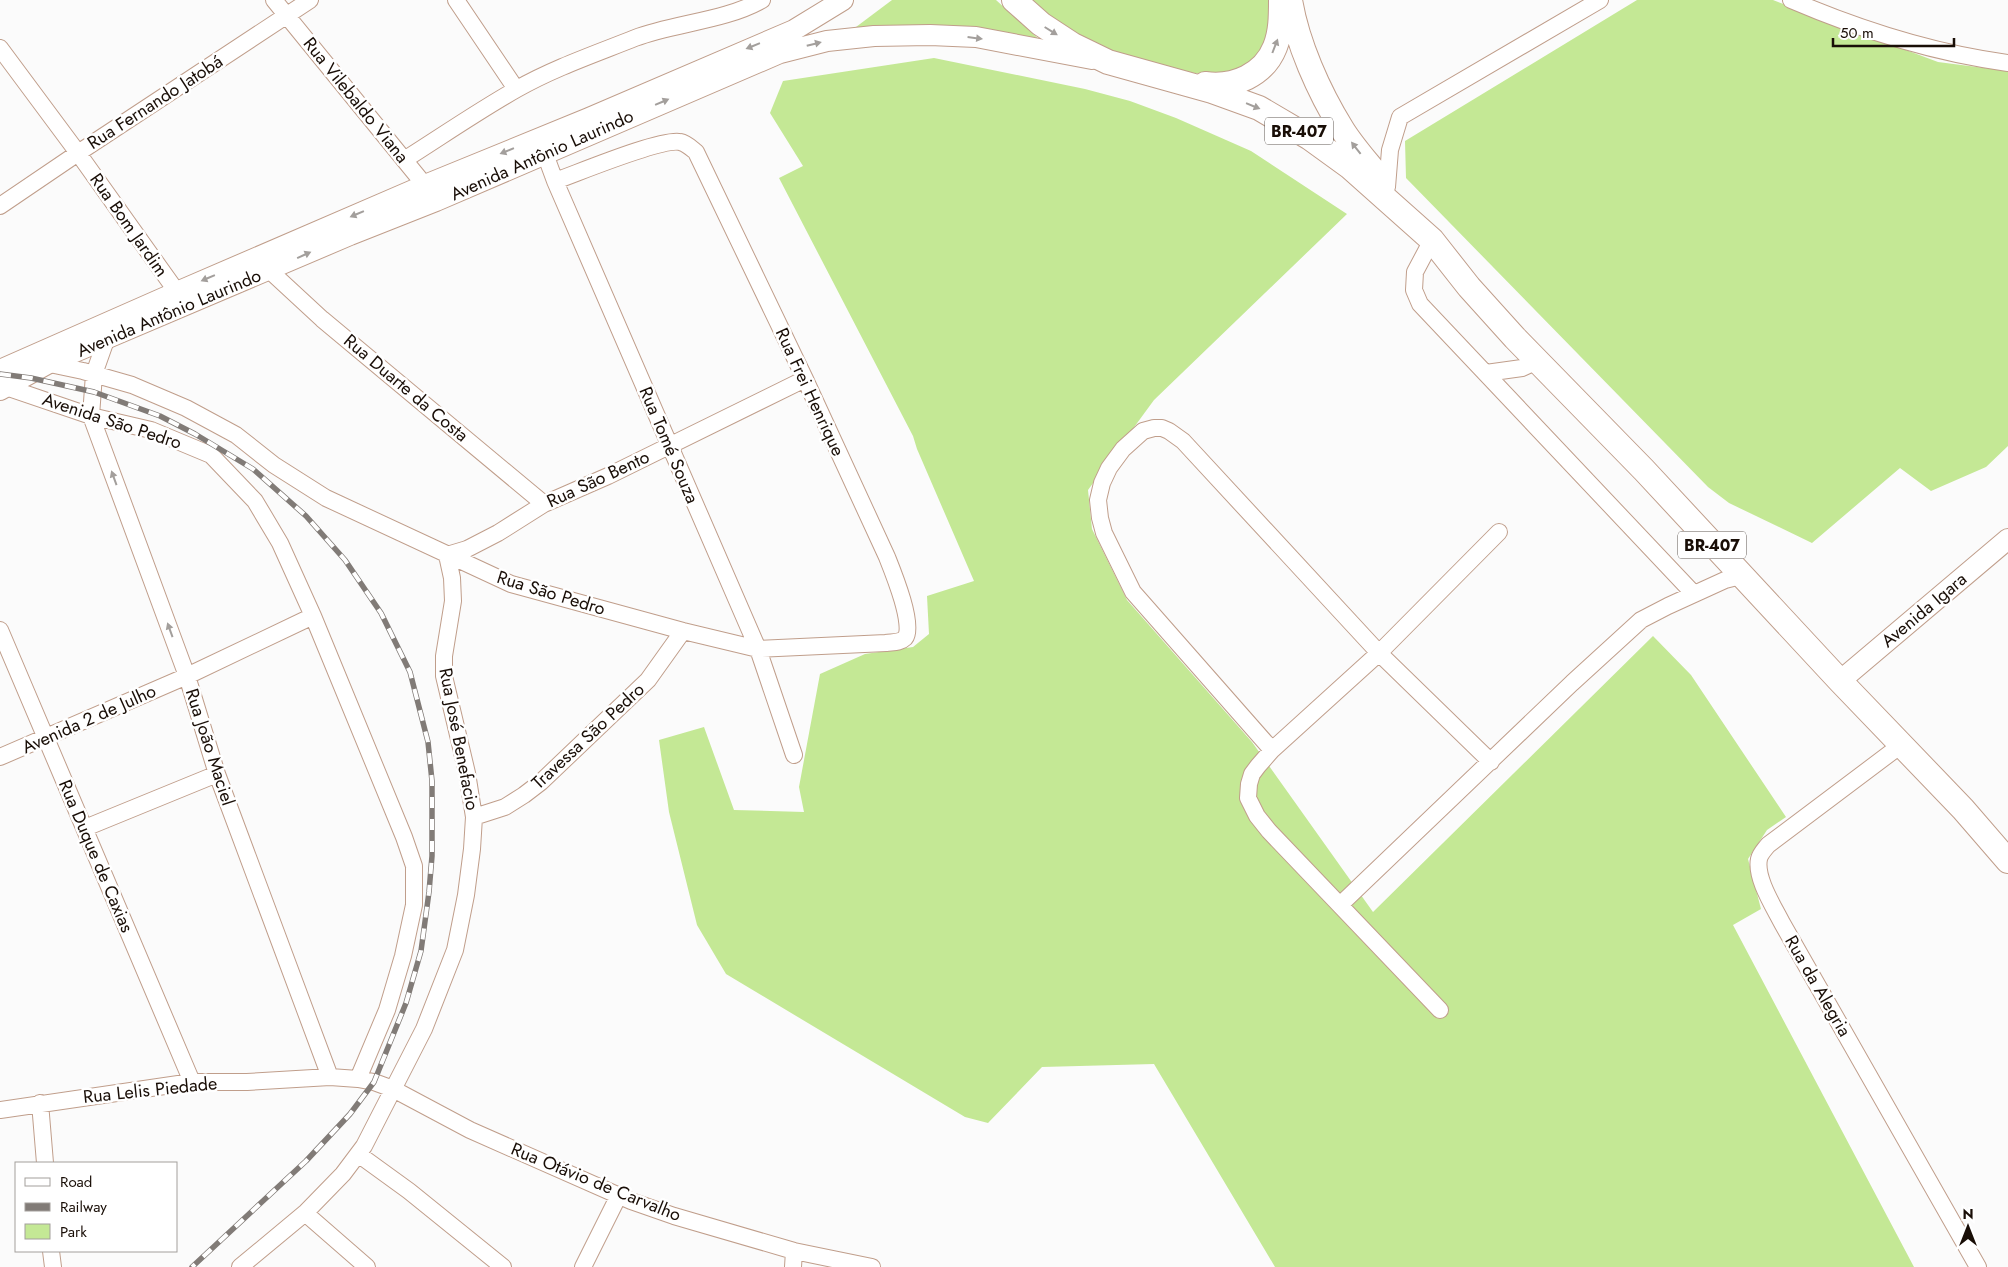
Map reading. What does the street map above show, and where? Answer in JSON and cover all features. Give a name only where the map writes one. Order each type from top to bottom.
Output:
[{"type":"highway","name":"BR-407","points":[[1014,0],[1041,24],[1073,45],[1108,62],[1212,91],[1259,108],[1310,138],[1350,167],[1425,234]]},
{"type":"highway","name":"BR-407","points":[[1156,76],[1213,85],[1234,83],[1250,77],[1266,64],[1276,46],[1281,26],[1281,0]]},
{"type":"highway","name":"BR-407","points":[[1290,0],[1299,36],[1314,75],[1342,129],[1387,188],[1469,287],[1644,470],[1901,746],[1963,809],[2008,861]]},
{"type":"main road","name":"Avenida Antônio Laurindo","points":[[542,146],[794,30],[843,0]]},
{"type":"main road","name":"Avenida Antônio Laurindo","points":[[4,376],[180,299],[542,146],[780,53],[827,41],[874,36],[930,35],[976,37],[1108,62]]},
{"type":"main road","name":"Avenida Antônio Laurindo","points":[[4,376],[49,364],[106,340],[180,299],[269,270],[350,235],[431,193]]},
{"type":"main road","name":"Avenida Igara","points":[[1840,681],[2008,539]]},
{"type":"street","name":"Rua Vilebaldo Viana","points":[[274,0],[431,193]]},
{"type":"street","name":"Rua Fernando Jatobá","points":[[0,206],[310,0]]},
{"type":"street","points":[[456,0],[516,89]]},
{"type":"street","points":[[404,160],[516,89],[553,70],[650,32],[725,14],[762,0]]},
{"type":"street","points":[[1387,188],[1390,150],[1400,117],[1600,0]]},
{"type":"street","points":[[1791,0],[1838,20],[1931,49],[1967,58],[2008,63]]},
{"type":"street","name":"Rua Bom Jardim","points":[[0,48],[78,153],[180,299]]},
{"type":"street","name":"Rua Frei Henrique","points":[[556,181],[639,150],[668,142],[680,142],[688,145],[696,152],[805,379],[887,557],[907,620],[906,636],[900,641],[758,649]]},
{"type":"street","name":"Rua Tomé Souza","points":[[542,146],[758,649],[794,755]]},
{"type":"street","points":[[1425,234],[1415,272],[1414,290],[1420,304],[1694,594]]},
{"type":"street","name":"Rua Duarte da Costa","points":[[269,270],[322,319],[544,504]]},
{"type":"street","points":[[91,416],[94,374],[106,340]]},
{"type":"street","points":[[1486,373],[1522,368],[1538,361]]},
{"type":"street","name":"Rua São Pedro","points":[[4,376],[49,364],[132,385],[186,408],[236,435],[274,465],[326,498],[510,584],[683,631],[758,649]]},
{"type":"street","name":"Avenida São Pedro","points":[[4,376],[91,416],[151,430],[210,455],[255,501],[280,543],[313,616]]},
{"type":"street","name":"Rua São Bento","points":[[447,555],[467,549],[498,533],[544,504],[670,446],[805,379]]},
{"type":"street","name":"Rua João Maciel","points":[[91,416],[187,676],[217,774],[330,1077]]},
{"type":"street","points":[[1272,750],[1133,592],[1104,533],[1098,500],[1102,483],[1109,468],[1134,438],[1143,431],[1162,428],[1177,435],[1379,652],[1491,762]]},
{"type":"street","points":[[1440,1010],[1270,831],[1258,816],[1248,798],[1249,784],[1252,774],[1272,750],[1379,652],[1499,532]]},
{"type":"street","name":"Rua José Benefacio","points":[[240,1267],[306,1213],[343,1174],[358,1154],[424,1030],[455,950],[466,895],[474,817],[467,773],[444,676],[444,656],[452,601],[452,578],[447,555]]},
{"type":"street","points":[[1341,904],[1572,683],[1641,620],[1725,580],[1741,576]]},
{"type":"street","points":[[313,616],[404,837],[414,866],[414,905],[403,956],[387,1010],[358,1079]]},
{"type":"street","name":"Avenida 2 de Julho","points":[[0,758],[187,676],[313,616]]},
{"type":"street","name":"Rua Duque de Caxias","points":[[0,630],[192,1082]]},
{"type":"street","name":"Travessa São Pedro","points":[[474,817],[505,807],[524,796],[541,782],[648,680],[683,631]]},
{"type":"street","name":"Rua da Alegria","points":[[1901,746],[1768,845],[1759,858],[1759,865],[1764,888],[1782,923],[1978,1267]]},
{"type":"street","points":[[85,828],[217,774]]},
{"type":"street","name":"Rua Otávio de Carvalho","points":[[330,1077],[374,1082],[393,1089],[470,1130],[619,1196],[794,1259],[872,1267]]},
{"type":"street","name":"Rua Lelis Piedade","points":[[0,1110],[40,1102],[128,1092],[192,1082],[247,1082],[330,1077]]},
{"type":"street","points":[[40,1102],[45,1162]]},
{"type":"street","points":[[358,1154],[409,1191],[503,1267]]},
{"type":"street","points":[[582,1267],[619,1196]]},
{"type":"street","points":[[306,1213],[367,1267]]},
{"type":"street","points":[[51,1252],[53,1267]]},
{"type":"green space","points":[[892,0],[996,0],[1042,42],[857,33],[856,27]]},
{"type":"green space","points":[[1028,0],[1275,0],[1269,36],[1264,52],[1245,69],[1224,76],[1158,66],[1110,51],[1086,41],[1065,29]]},
{"type":"green space","points":[[1637,0],[1773,0],[1938,62],[2008,71],[2008,446],[1986,467],[1931,491],[1900,468],[1812,543],[1729,503],[1708,487],[1406,178],[1405,141]]},
{"type":"green space","points":[[934,58],[1085,89],[1130,101],[1176,118],[1251,151],[1347,214],[1154,400],[1088,490],[1092,529],[1127,600],[1252,742],[1373,912],[1653,636],[1691,675],[1786,817],[1767,830],[1748,859],[1761,909],[1733,925],[1914,1267],[1275,1267],[1154,1064],[1042,1067],[988,1123],[965,1117],[726,974],[697,925],[669,812],[659,740],[704,727],[734,810],[804,812],[799,787],[820,674],[865,654],[913,647],[929,634],[927,596],[974,581],[913,436],[779,178],[803,166],[770,113],[783,81]]},
{"type":"railway","points":[[0,374],[31,378],[94,392],[160,416],[195,434],[253,469],[306,516],[345,560],[381,613],[410,672],[428,742],[432,781],[432,856],[421,951],[406,1003],[374,1082],[350,1114],[306,1161],[192,1267]]}]
